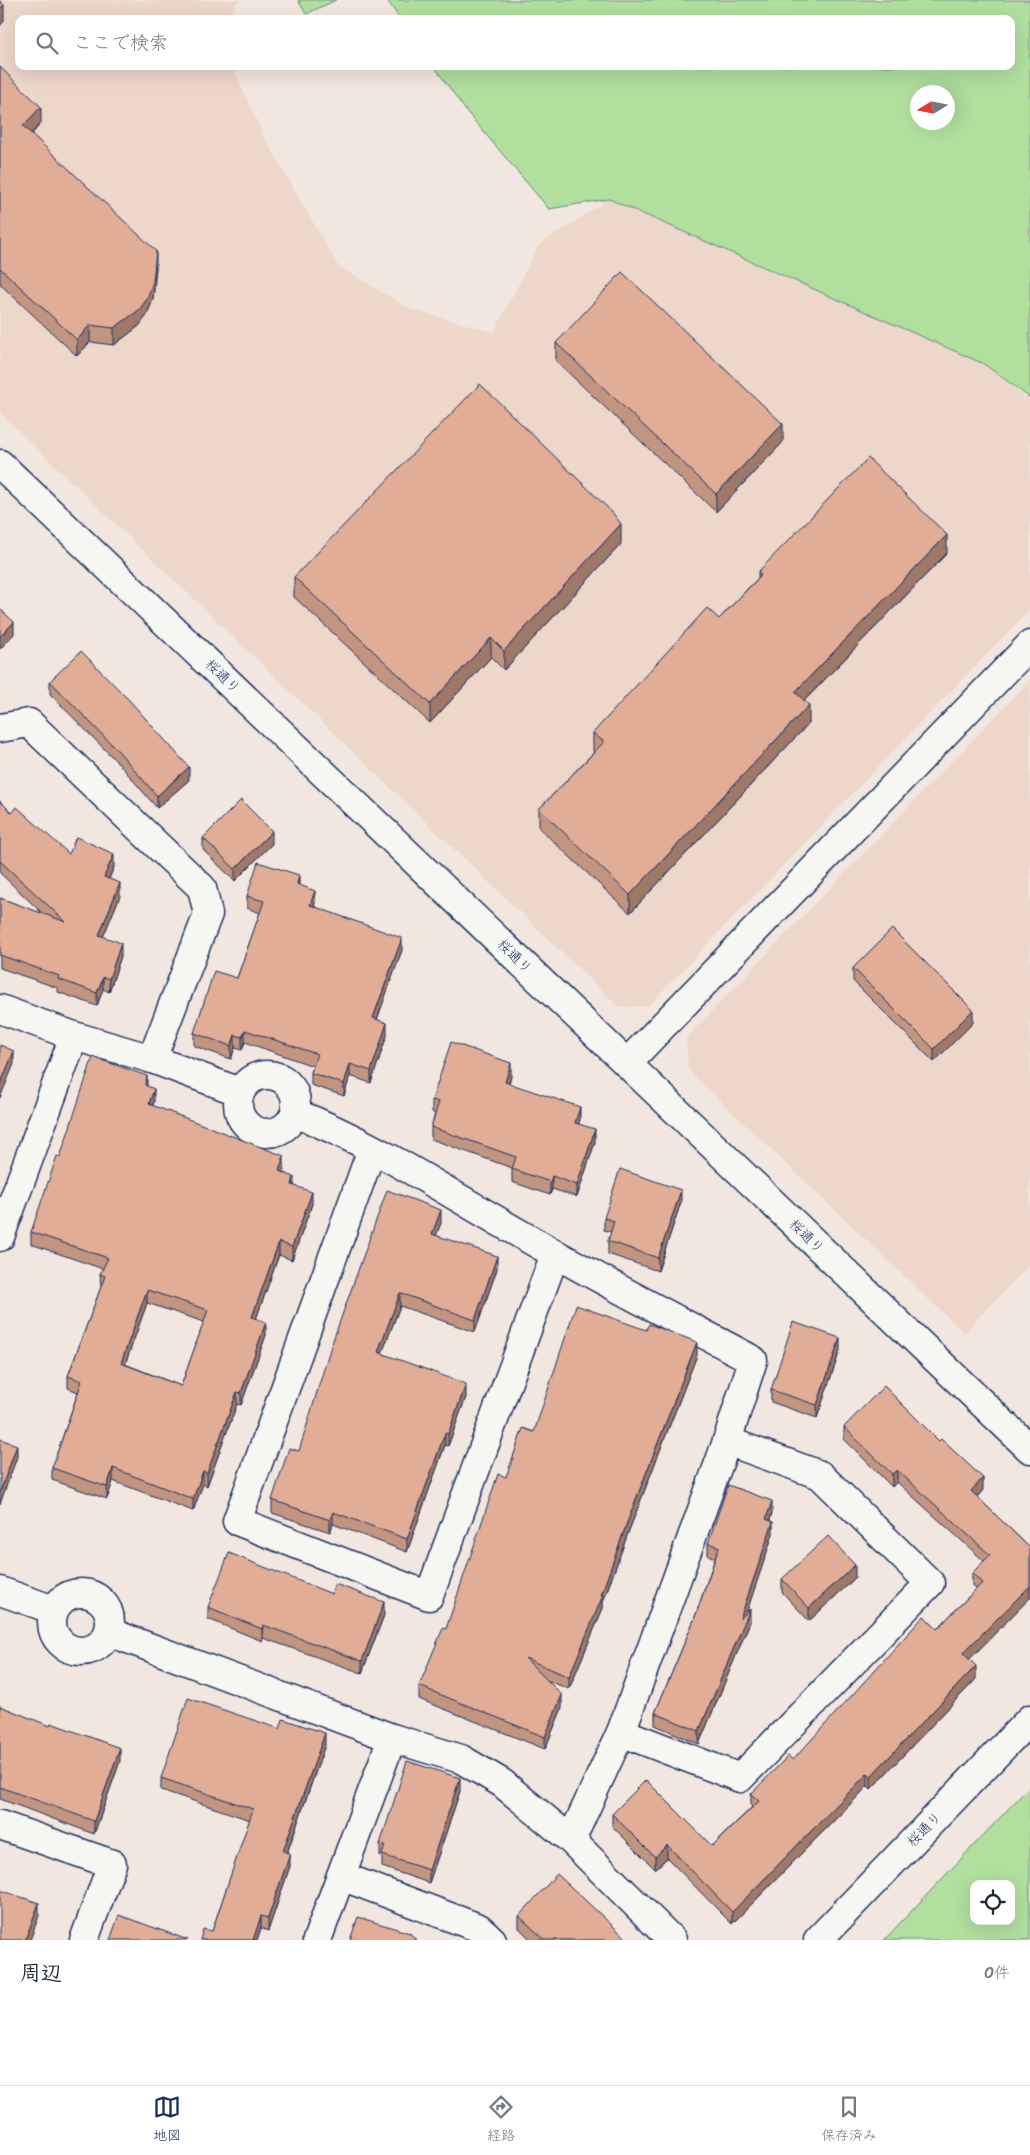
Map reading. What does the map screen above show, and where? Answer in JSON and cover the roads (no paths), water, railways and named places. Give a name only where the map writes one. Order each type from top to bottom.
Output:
[{"type":"street","name":"桜通り","points":[[1,467],[1030,1449]]},
{"type":"street","points":[[627,1063],[1030,644]]},
{"type":"street","points":[[0,728],[29,723],[202,888],[208,914],[152,1059]]},
{"type":"street","points":[[0,1009],[74,1036],[152,1059],[240,1092]]},
{"type":"street","points":[[1,1233],[74,1036]]},
{"type":"street","points":[[274,1075],[290,1086],[294,1094],[295,1113],[291,1122],[275,1133],[256,1132],[242,1120],[237,1102],[240,1092],[245,1084],[254,1078],[274,1075]]},
{"type":"street","points":[[295,1113],[330,1127],[372,1149],[555,1254],[753,1360],[727,1441],[621,1732],[571,1840]]},
{"type":"street","points":[[372,1149],[237,1521],[429,1596],[555,1254]]},
{"type":"street","points":[[621,1732],[740,1778],[930,1583],[820,1475],[727,1441]]},
{"type":"street","points":[[0,1591],[54,1610]]},
{"type":"street","points":[[77,1593],[96,1597],[109,1612],[109,1632],[98,1647],[80,1652],[70,1650],[62,1645],[52,1629],[54,1610],[60,1602],[77,1593]]},
{"type":"street","points":[[109,1632],[392,1738],[461,1759],[502,1783],[571,1840],[672,1940]]},
{"type":"street","name":"桜通り","points":[[818,1940],[1030,1719]]},
{"type":"street","points":[[317,1940],[392,1738]]},
{"type":"street","points":[[0,1825],[112,1864],[84,1940]]},
{"type":"street","points":[[341,1876],[478,1928],[492,1940]]}]
